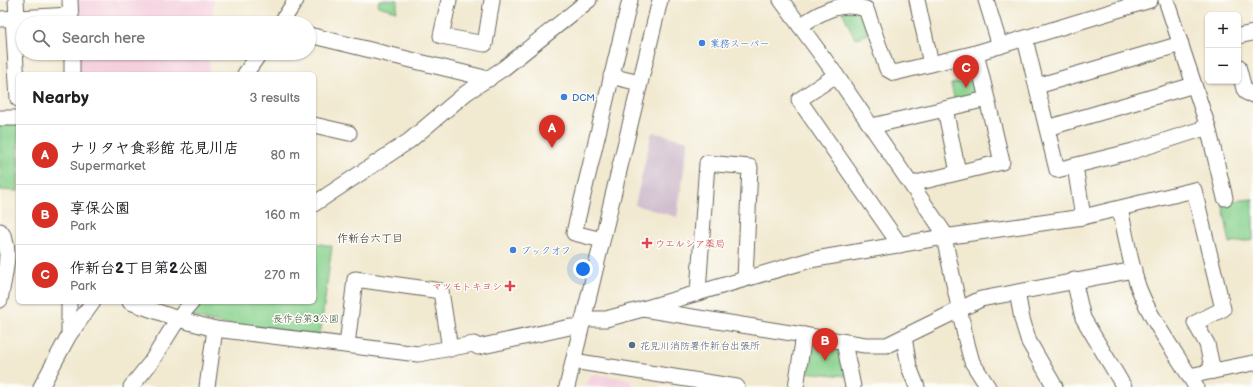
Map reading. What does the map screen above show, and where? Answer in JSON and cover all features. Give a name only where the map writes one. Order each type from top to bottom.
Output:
[{"type":"street","points":[[16,0],[10,18],[16,79]]},
{"type":"street","points":[[70,0],[71,16]]},
{"type":"street","points":[[286,16],[296,0]]},
{"type":"street","points":[[449,0],[441,36],[485,44],[492,0]]},
{"type":"street","points":[[316,203],[409,141],[466,93],[489,78],[589,0]]},
{"type":"street","points":[[602,240],[574,233],[630,0]]},
{"type":"street","points":[[782,0],[872,126],[946,237],[959,309],[972,362],[988,387]]},
{"type":"street","points":[[917,0],[931,64]]},
{"type":"street","points":[[986,0],[1000,46]]},
{"type":"street","points":[[800,26],[825,9],[855,4],[866,9],[888,68],[894,73],[976,54],[1150,0]]},
{"type":"street","points":[[1166,0],[1208,127],[1225,198]]},
{"type":"street","points":[[567,387],[639,83],[660,2]]},
{"type":"street","points":[[1241,35],[1253,33]]},
{"type":"street","points":[[316,37],[489,78]]},
{"type":"street","points":[[1025,39],[1057,170],[1133,151],[1208,127]]},
{"type":"street","points":[[1037,86],[1181,44]]},
{"type":"street","points":[[912,184],[1002,162],[976,54]]},
{"type":"street","points":[[72,60],[72,72]]},
{"type":"street","points":[[246,72],[255,60]]},
{"type":"street","points":[[836,75],[799,100],[900,245]]},
{"type":"street","points":[[611,76],[639,83]]},
{"type":"street","points":[[1241,78],[1244,89],[1247,93],[1253,94]]},
{"type":"street","points":[[1047,128],[1194,85]]},
{"type":"street","points":[[872,126],[987,100]]},
{"type":"street","points":[[945,109],[958,172]]},
{"type":"street","points":[[0,118],[16,118]]},
{"type":"street","points":[[316,125],[349,133]]},
{"type":"street","points":[[698,292],[707,162],[750,167],[745,279]]},
{"type":"street","points":[[1075,166],[1082,217]]},
{"type":"street","points":[[136,304],[178,319],[215,328],[418,354],[474,344],[478,347],[582,323],[606,319],[810,260],[946,237],[1082,217],[1194,190],[1222,308],[1195,323],[1207,344],[1214,371]]},
{"type":"street","points":[[1120,209],[1139,287],[1150,313],[1192,381],[1214,371],[1253,362]]},
{"type":"street","points":[[0,231],[5,236],[8,247],[0,300]]},
{"type":"street","points":[[643,309],[875,346],[887,345],[904,338],[981,299],[1074,280],[1134,270]]},
{"type":"street","points":[[347,345],[355,279],[441,291],[450,348]]},
{"type":"street","points":[[1074,280],[1083,318],[1124,387]]},
{"type":"street","points":[[1017,292],[1022,319],[1029,342],[1056,387]]},
{"type":"street","points":[[68,335],[69,304]]},
{"type":"street","points":[[41,387],[68,335],[91,304]]},
{"type":"street","points":[[131,387],[151,362],[178,319],[190,304]]},
{"type":"street","points":[[206,387],[215,328]]},
{"type":"street","points":[[796,387],[804,335]]},
{"type":"street","points":[[904,338],[909,367],[917,387]]},
{"type":"street","points":[[844,342],[853,387]]},
{"type":"street","points":[[573,361],[660,381],[737,387]]},
{"type":"shaded area","points":[[76,0],[214,0],[213,16],[77,16]]},
{"type":"shaded area","points":[[78,60],[210,60],[209,72],[78,72]]},
{"type":"shaded area","points":[[652,132],[688,141],[677,217],[635,205]]},
{"type":"shaded area","points":[[595,374],[632,380],[630,387],[586,387],[588,378]]},
{"type":"green space","points":[[379,0],[398,0],[396,11],[378,6]]},
{"type":"green space","points":[[842,11],[861,11],[870,33],[855,39]]},
{"type":"green space","points":[[978,79],[978,96],[955,102],[951,84]]},
{"type":"green space","points":[[16,121],[16,191],[0,190],[0,123]]},
{"type":"green space","points":[[1253,199],[1253,240],[1230,243],[1222,202]]},
{"type":"green space","name":"長作台第3公園","points":[[316,243],[332,246],[320,336],[217,323],[187,315],[197,304],[316,304]]},
{"type":"green space","points":[[812,343],[838,347],[847,376],[805,372],[808,346]]},
{"type":"place","name":"業務スーパー","points":[[702,43]]},
{"type":"place","name":"作新台2丁目第2公園","points":[[966,88]]},
{"type":"place","name":"DCM","points":[[564,97]]},
{"type":"place","name":"ナリタヤ食彩館 花見川店","points":[[552,148]]},
{"type":"place","name":"ウエルシア薬局","points":[[647,243]]},
{"type":"place","name":"ブックオフ","points":[[513,250]]},
{"type":"place","name":"マツモトキヨシ","points":[[510,286]]},
{"type":"place","name":"花見川消防署作新台出張所","points":[[632,345]]},
{"type":"place","name":"享保公園","points":[[825,361]]},
{"type":"district","name":"作新台六丁目","points":[[370,238]]}]
